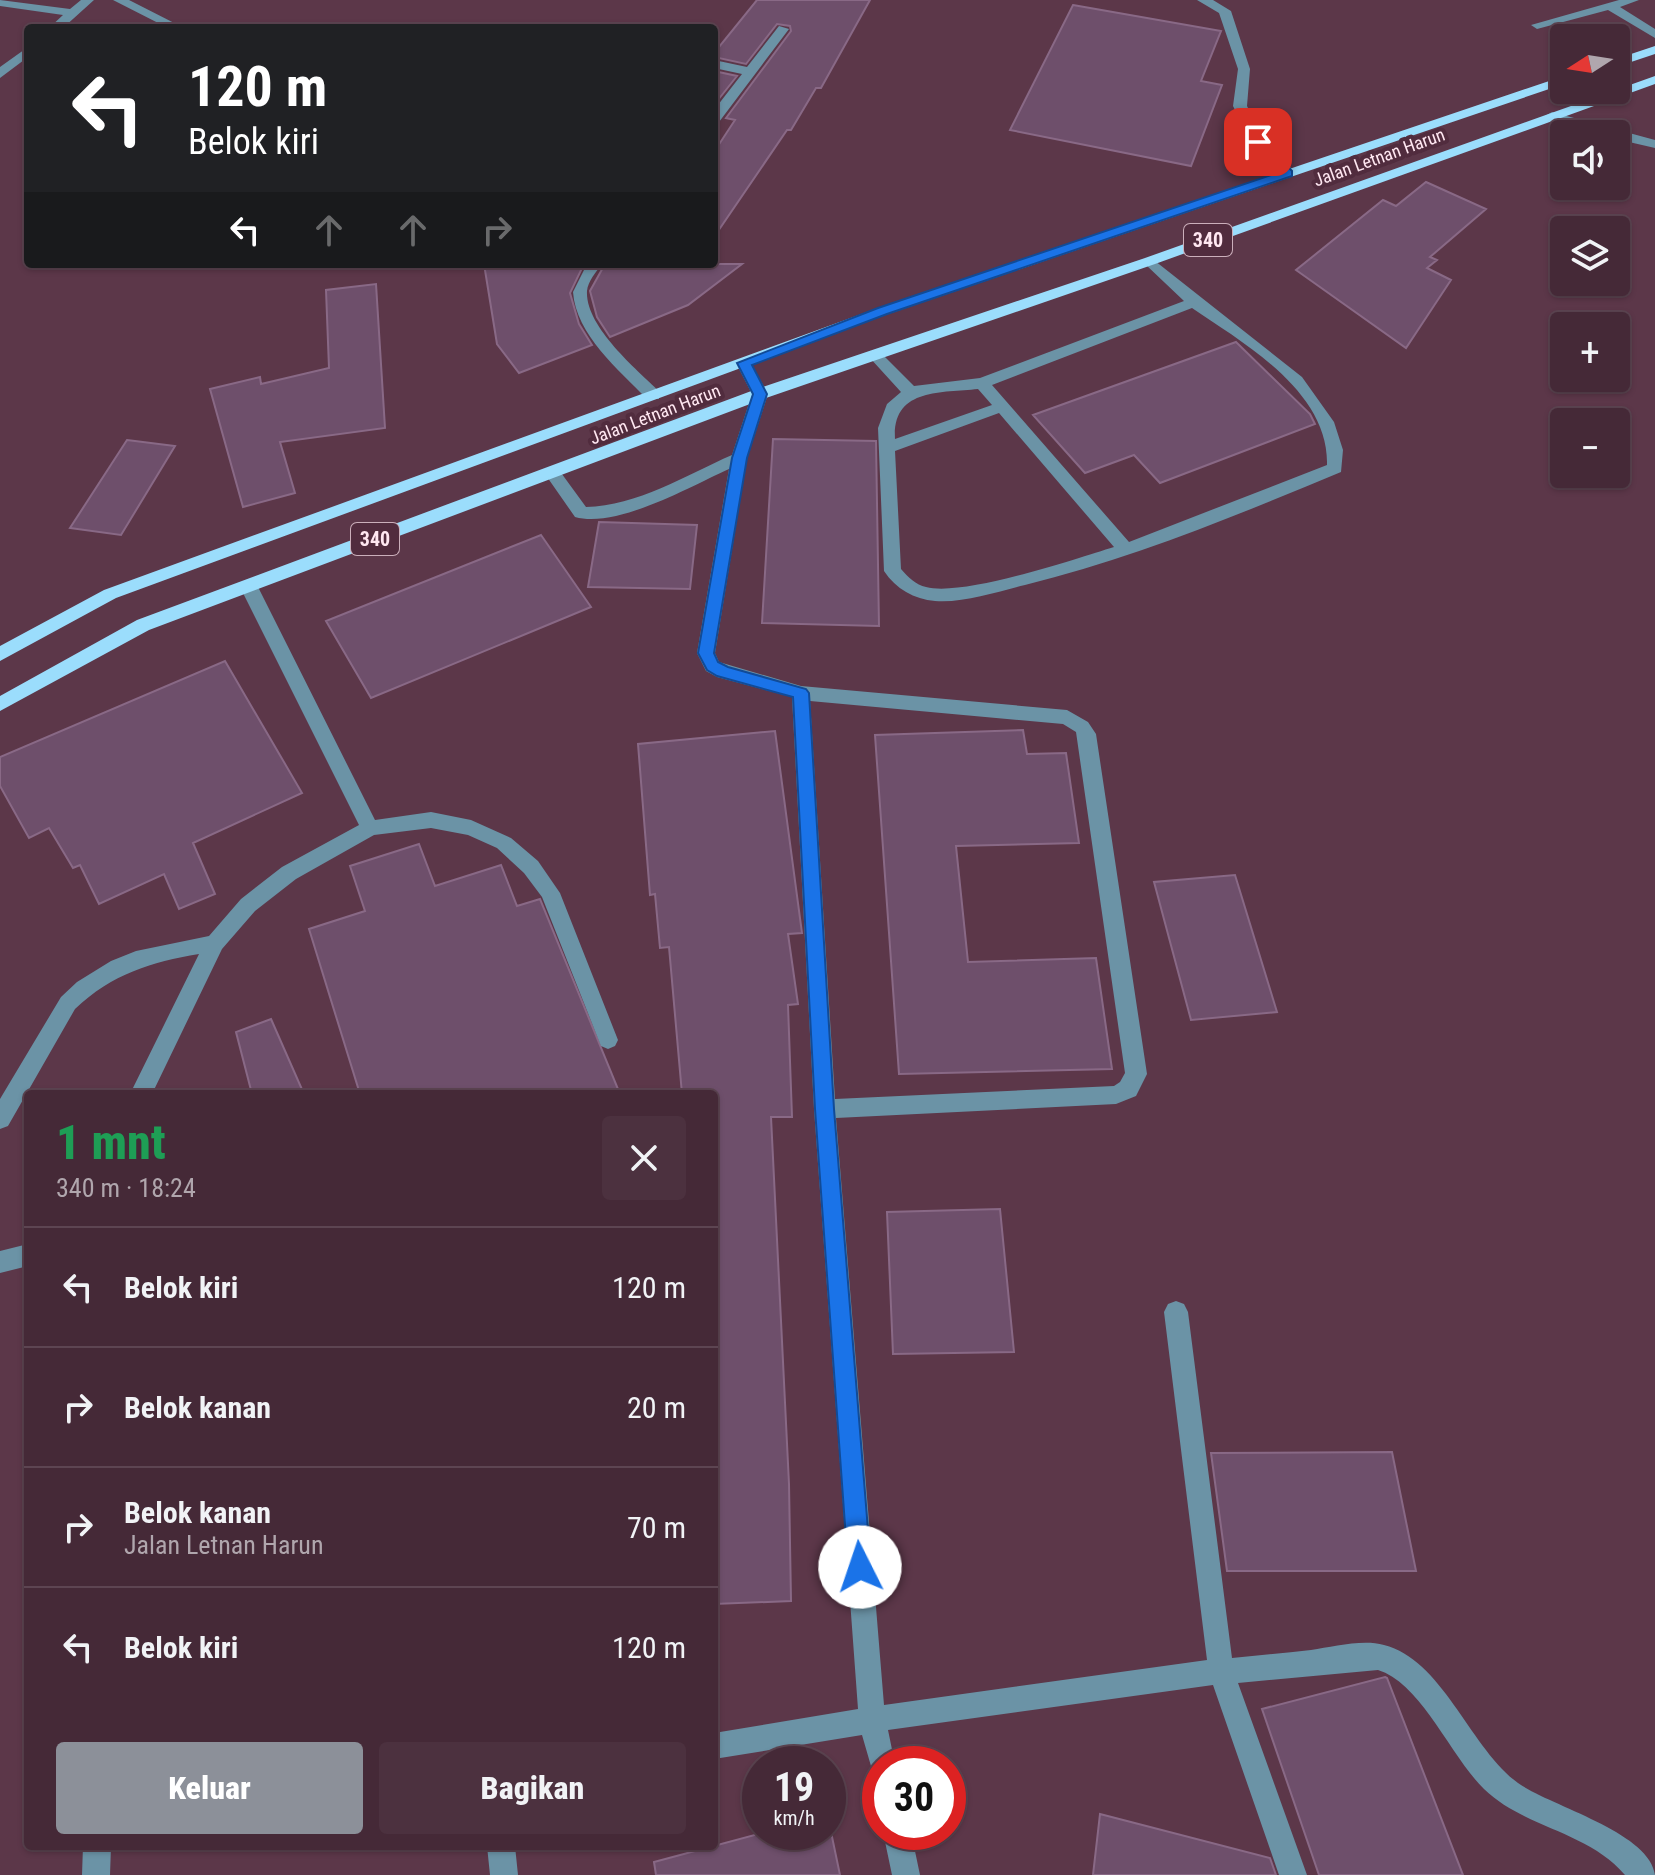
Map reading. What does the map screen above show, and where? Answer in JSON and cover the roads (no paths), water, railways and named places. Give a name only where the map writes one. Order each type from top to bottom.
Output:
[{"type":"main road","points":[[1630,58],[1655,50]]},
{"type":"main road","name":"Jalan Letnan Harun","points":[[0,654],[110,594],[883,311],[1288,173],[1505,116],[1552,116],[1655,80]]},
{"type":"main road","name":"Jalan Letnan Harun","points":[[0,704],[143,625],[760,394],[1150,261],[1505,116],[1550,89]]},
{"type":"street","points":[[60,24],[88,0]]},
{"type":"street","points":[[119,0],[170,24]]},
{"type":"street","points":[[1203,0],[1225,11],[1244,69],[1240,106],[1258,142],[1288,173]]},
{"type":"street","points":[[1537,25],[1633,0]]},
{"type":"street","points":[[0,2],[73,13]]},
{"type":"street","points":[[1610,6],[1655,34]]},
{"type":"street","points":[[718,114],[783,29]]},
{"type":"street","points":[[0,74],[24,54]]},
{"type":"street","points":[[718,65],[752,72]]},
{"type":"street","points":[[1552,116],[1565,120]]},
{"type":"street","points":[[1630,139],[1655,144]]},
{"type":"street","points":[[1150,261],[1194,302],[1274,357],[1315,404],[1334,443],[1335,468],[1058,572],[960,594],[928,594],[912,589],[893,571],[886,428],[889,416],[910,392],[982,383],[1194,302]]},
{"type":"street","points":[[592,268],[584,278],[579,293],[581,307],[602,340],[653,395]]},
{"type":"street","points":[[875,355],[910,392]]},
{"type":"street","points":[[744,363],[760,394],[739,458],[706,653],[712,666],[723,672],[801,693],[1067,717],[1082,727],[1087,734],[1136,1074],[1128,1089],[1116,1095],[825,1109]]},
{"type":"street","points":[[982,383],[1125,548]]},
{"type":"street","points":[[889,447],[1001,407]]},
{"type":"street","points":[[553,474],[581,513],[597,515],[619,509],[739,458]]},
{"type":"street","points":[[248,585],[370,828]]},
{"type":"street","points":[[801,693],[825,1109],[872,1719],[878,1746]]},
{"type":"street","points":[[143,1090],[215,943],[248,905],[289,873],[370,828],[431,820],[471,828],[504,843],[531,867],[550,893],[608,1040]]},
{"type":"street","points":[[0,1119],[68,1003],[78,992],[133,958],[215,943]]},
{"type":"street","points":[[0,1262],[24,1256]]},
{"type":"street","points":[[1176,1312],[1221,1671],[1293,1875]]},
{"type":"street","points":[[718,1745],[872,1719],[1221,1671],[1384,1657],[1413,1675],[1470,1755],[1506,1791],[1542,1811],[1594,1831],[1636,1865],[1643,1875]]},
{"type":"street","points":[[96,1875],[97,1850]]},
{"type":"street","points":[[501,1850],[504,1875]]},
{"type":"street","points":[[901,1850],[906,1875]]}]
